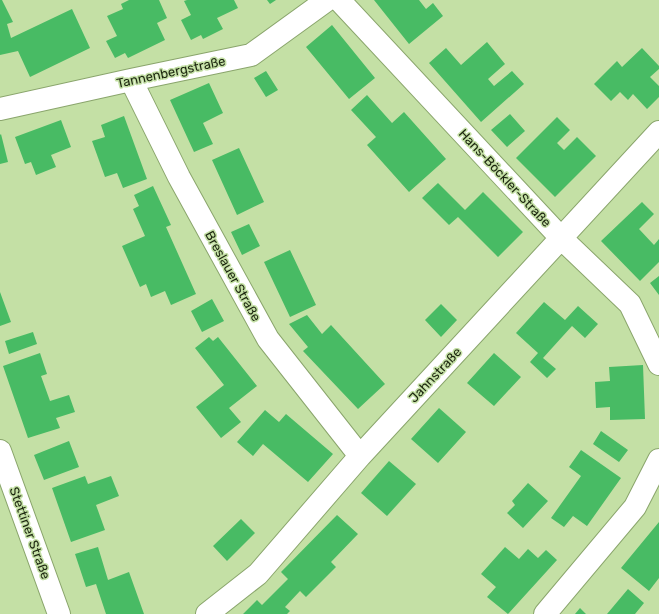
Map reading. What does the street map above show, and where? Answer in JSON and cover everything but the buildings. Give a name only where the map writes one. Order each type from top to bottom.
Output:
[{"type":"street","name":"Tannenbergstraße","points":[[0,109],[251,55],[327,0]]},
{"type":"street","name":"Hans-Böckler-Straße","points":[[339,0],[562,239],[630,304],[659,364]]},
{"type":"street","name":"Breslauer Straße","points":[[131,80],[179,178],[268,339],[360,456]]},
{"type":"street","name":"Jahnstraße","points":[[207,614],[258,574],[360,456],[562,239],[659,132]]},
{"type":"street","name":"Stettiner Straße","points":[[0,452],[59,614]]},
{"type":"street","points":[[545,614],[635,507],[659,460]]}]
